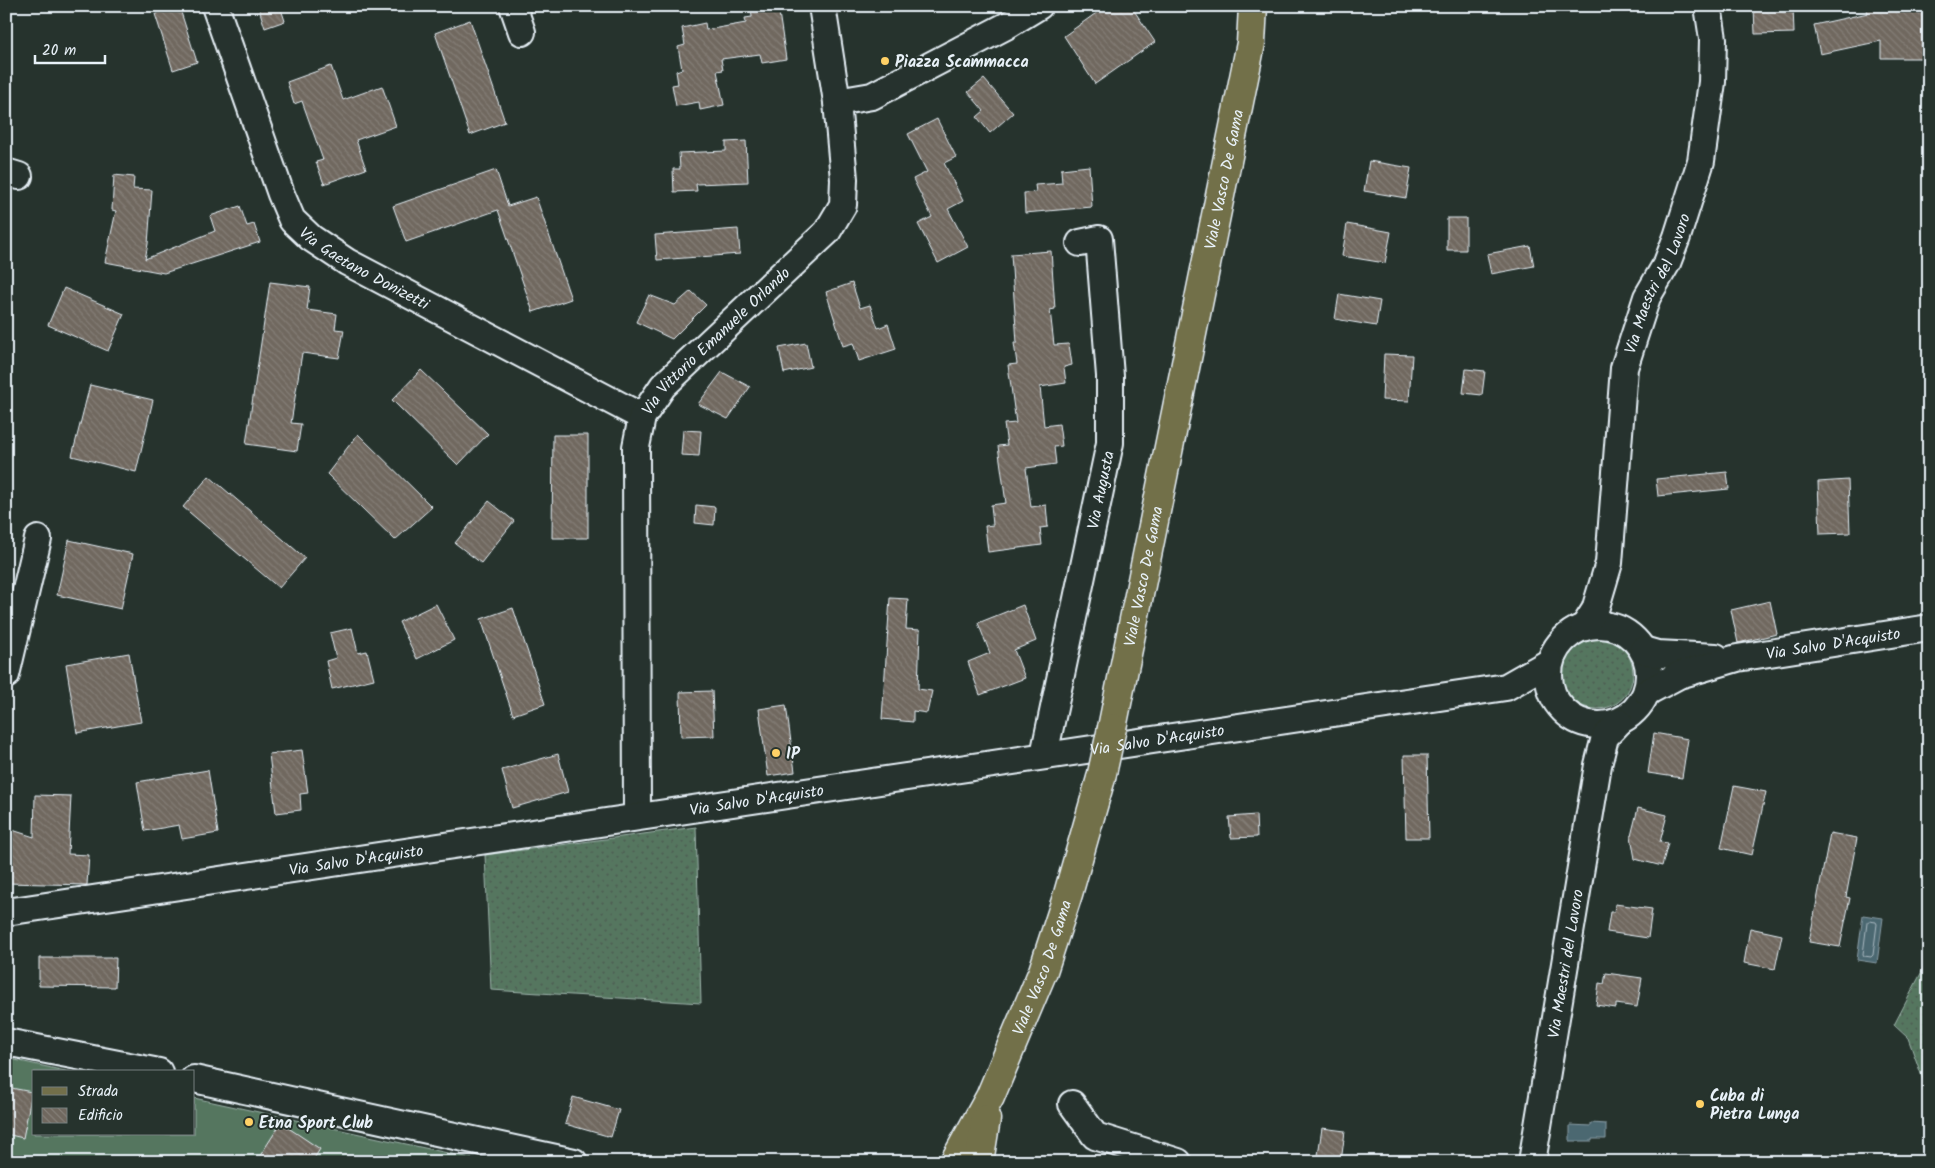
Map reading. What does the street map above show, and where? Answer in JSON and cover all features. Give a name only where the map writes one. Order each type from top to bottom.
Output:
[{"type":"main road","points":[[1251,43],[1253,6]]},
{"type":"main road","points":[[1251,43],[1266,6]]},
{"type":"main road","name":"Viale Vasco De Gama","points":[[990,1097],[1043,971],[1068,894],[1101,778],[1251,43]]},
{"type":"main road","points":[[954,1162],[990,1097]]},
{"type":"main road","points":[[979,1162],[990,1097]]},
{"type":"street","name":"Via Gaetano Donizetti","points":[[216,6],[281,194],[292,220],[310,238],[347,262],[642,417]]},
{"type":"street","points":[[513,6],[522,32]]},
{"type":"street","name":"Via Vittorio Emanuele Orlando","points":[[636,816],[636,447],[642,417],[663,386],[827,232],[843,205],[844,179],[837,102],[822,6]]},
{"type":"street","points":[[837,102],[872,96],[1005,16],[1039,6]]},
{"type":"street","name":"Via Maestri del Lavoro","points":[[1609,563],[1624,368],[1647,297],[1667,263],[1677,237],[1701,161],[1712,74],[1713,39],[1708,6]]},
{"type":"street","name":"Via Augusta","points":[[1044,756],[1110,443],[1110,376],[1099,239],[1080,242]]},
{"type":"street","points":[[6,676],[38,539]]},
{"type":"street","points":[[1584,627],[1595,610],[1609,563]]},
{"type":"street","points":[[1609,563],[1614,604],[1623,630]]},
{"type":"street","points":[[1506,688],[1561,708],[1577,721],[1605,726],[1619,722],[1631,715],[1641,704],[1647,692],[1650,678],[1649,663],[1643,650],[1634,639],[1623,630],[1604,625],[1584,627],[1566,637],[1559,644],[1550,662],[1551,690],[1561,708],[1581,735],[1598,766]]},
{"type":"street","name":"Via Salvo D'Acquisto","points":[[1737,658],[1929,628]]},
{"type":"street","points":[[1643,650],[1657,654],[1737,658]]},
{"type":"street","points":[[1647,692],[1678,675],[1737,658]]},
{"type":"street","points":[[1506,688],[1550,662]]},
{"type":"street","name":"Via Salvo D'Acquisto","points":[[6,912],[636,816],[817,791],[1506,688]]},
{"type":"street","name":"Via Maestri del Lavoro","points":[[1532,1162],[1598,766],[1605,738],[1619,722]]},
{"type":"street","points":[[6,1042],[149,1070]]},
{"type":"street","points":[[195,1079],[574,1162]]},
{"type":"street","points":[[1072,1104],[1095,1136],[1178,1162]]},
{"type":"green space","points":[[1597,637],[1617,643],[1627,653],[1633,673],[1627,693],[1617,703],[1597,709],[1577,703],[1567,693],[1561,673],[1567,653],[1577,643]]},
{"type":"green space","points":[[696,827],[701,1003],[491,990],[485,855]]},
{"type":"green space","points":[[1929,958],[1929,1096],[1908,1038],[1894,1025]]},
{"type":"green space","name":"Etna Sport Club","points":[[6,1058],[61,1070],[32,1070],[32,1136],[195,1136],[195,1098],[489,1162],[6,1162]]},
{"type":"water","points":[[1863,915],[1883,918],[1877,963],[1857,960]]},
{"type":"water","points":[[1591,1123],[1606,1124],[1606,1139],[1570,1141],[1570,1125],[1591,1126]]},
{"type":"building","points":[[179,6],[197,62],[173,70],[155,14]]},
{"type":"building","points":[[258,6],[280,6],[285,21],[265,28]]},
{"type":"building","points":[[751,6],[778,6],[786,59],[762,63],[760,54],[721,59],[723,70],[717,71],[724,105],[700,110],[699,102],[676,106],[672,85],[678,84],[676,71],[682,69],[678,47],[685,45],[682,28],[705,23],[706,30],[746,23],[745,18],[752,17]]},
{"type":"building","points":[[1106,6],[1131,6],[1155,42],[1095,84],[1064,36]]},
{"type":"building","points":[[1754,6],[1793,6],[1794,33],[1755,34]]},
{"type":"building","points":[[1866,6],[1922,6],[1922,58],[1881,58],[1881,41],[1820,54],[1814,25],[1868,13]]},
{"type":"building","points":[[470,20],[505,122],[470,135],[435,33]]},
{"type":"building","points":[[331,66],[343,100],[382,86],[396,126],[356,140],[366,169],[324,184],[316,162],[323,160],[302,101],[294,104],[287,82]]},
{"type":"building","points":[[984,79],[1013,113],[990,133],[977,117],[984,111],[968,92]]},
{"type":"building","points":[[937,119],[956,157],[944,163],[963,201],[948,209],[968,247],[938,263],[918,224],[932,217],[913,179],[927,172],[908,134]]},
{"type":"building","points":[[746,141],[748,182],[696,184],[697,191],[674,192],[673,169],[680,169],[679,153],[726,151],[726,142]]},
{"type":"building","points":[[1369,161],[1411,168],[1406,198],[1364,191]]},
{"type":"building","points":[[1089,166],[1092,207],[1025,213],[1024,193],[1036,192],[1035,185],[1062,183],[1061,169]]},
{"type":"building","points":[[496,170],[508,206],[536,197],[571,299],[533,312],[498,210],[406,242],[393,206]]},
{"type":"building","points":[[114,175],[134,177],[133,189],[152,190],[145,259],[215,231],[210,216],[240,206],[247,226],[254,224],[260,242],[164,273],[105,262],[116,211],[112,210]]},
{"type":"building","points":[[1447,218],[1466,218],[1466,250],[1447,250]]},
{"type":"building","points":[[1347,224],[1391,232],[1385,263],[1342,256]]},
{"type":"building","points":[[738,229],[740,254],[657,260],[655,235]]},
{"type":"building","points":[[1530,246],[1534,266],[1491,274],[1487,254]]},
{"type":"building","points":[[1051,251],[1055,309],[1050,310],[1054,345],[1069,344],[1072,365],[1064,367],[1066,383],[1040,387],[1044,426],[1059,424],[1062,446],[1054,447],[1056,464],[1026,468],[1031,507],[1046,505],[1048,527],[1040,528],[1042,545],[988,552],[985,526],[993,525],[991,505],[1006,503],[998,446],[1007,445],[1004,424],[1016,423],[1008,365],[1017,364],[1014,343],[1017,343],[1011,254]]},
{"type":"building","points":[[270,282],[310,287],[307,310],[337,314],[335,329],[344,330],[339,358],[302,353],[291,423],[301,424],[297,451],[246,444]]},
{"type":"building","points":[[852,283],[860,308],[870,305],[878,328],[888,324],[896,349],[859,361],[853,343],[843,346],[826,292]]},
{"type":"building","points":[[64,288],[124,314],[108,351],[48,325]]},
{"type":"building","points":[[691,291],[706,305],[672,339],[636,322],[649,295],[675,305]]},
{"type":"building","points":[[1339,294],[1380,301],[1376,326],[1335,319]]},
{"type":"building","points":[[806,343],[811,367],[784,373],[779,348]]},
{"type":"building","points":[[1384,354],[1412,355],[1409,401],[1382,400]]},
{"type":"building","points":[[1466,369],[1485,371],[1482,395],[1463,393]]},
{"type":"building","points":[[421,370],[488,434],[458,465],[392,400]]},
{"type":"building","points":[[722,372],[750,387],[728,419],[698,404]]},
{"type":"building","points":[[90,385],[153,400],[136,472],[72,456]]},
{"type":"building","points":[[683,430],[701,431],[699,456],[681,455]]},
{"type":"building","points":[[358,434],[432,507],[395,540],[327,474]]},
{"type":"building","points":[[553,435],[588,435],[588,538],[552,538]]},
{"type":"building","points":[[1727,472],[1729,489],[1658,496],[1656,479]]},
{"type":"building","points":[[209,476],[305,558],[279,588],[183,507]]},
{"type":"building","points":[[1848,480],[1850,533],[1820,534],[1818,482]]},
{"type":"building","points":[[489,501],[514,521],[481,563],[455,543]]},
{"type":"building","points":[[696,505],[715,507],[714,525],[695,523]]},
{"type":"building","points":[[69,540],[133,554],[121,609],[57,595]]},
{"type":"building","points":[[890,598],[908,599],[906,629],[920,630],[918,689],[932,691],[927,713],[913,711],[913,722],[882,719]]},
{"type":"building","points":[[1770,601],[1777,634],[1738,643],[1731,610]]},
{"type":"building","points":[[436,604],[454,640],[417,659],[399,622]]},
{"type":"building","points":[[1023,605],[1036,641],[1014,650],[1025,678],[980,695],[968,662],[990,653],[978,623]]},
{"type":"building","points":[[513,608],[545,704],[513,715],[481,619]]},
{"type":"building","points":[[352,628],[358,653],[367,651],[374,679],[332,689],[326,661],[336,658],[330,633]]},
{"type":"building","points":[[129,653],[141,722],[77,733],[66,664]]},
{"type":"building","points":[[712,691],[714,736],[681,737],[680,692]]},
{"type":"building","points":[[786,705],[795,772],[768,776],[759,709]]},
{"type":"building","points":[[1654,733],[1688,739],[1682,778],[1648,773]]},
{"type":"building","points":[[302,750],[308,793],[300,794],[301,810],[276,813],[269,754]]},
{"type":"building","points":[[558,754],[568,792],[512,808],[502,770]]},
{"type":"building","points":[[1404,755],[1427,755],[1429,838],[1406,838]]},
{"type":"building","points":[[208,770],[218,833],[182,839],[179,825],[145,831],[137,782]]},
{"type":"building","points":[[1734,786],[1766,792],[1752,855],[1721,848]]},
{"type":"building","points":[[35,795],[71,796],[68,854],[89,855],[87,885],[6,883],[6,828],[34,837]]},
{"type":"building","points":[[1638,808],[1667,815],[1660,842],[1668,843],[1662,866],[1635,859],[1631,836]]},
{"type":"building","points":[[1256,815],[1257,837],[1231,838],[1229,817]]},
{"type":"building","points":[[1830,833],[1857,838],[1846,897],[1850,898],[1840,947],[1809,942]]},
{"type":"building","points":[[1615,904],[1652,909],[1648,938],[1607,932],[1610,912],[1614,912]]},
{"type":"building","points":[[1750,928],[1782,935],[1775,969],[1744,963]]},
{"type":"building","points":[[39,958],[116,958],[115,987],[39,986]]},
{"type":"building","points":[[1606,973],[1642,978],[1637,1007],[1616,1004],[1616,1008],[1596,1005],[1599,983],[1604,984]]},
{"type":"building","points":[[6,1087],[32,1092],[23,1138],[6,1134]]},
{"type":"building","points":[[573,1097],[619,1110],[611,1137],[565,1124]]},
{"type":"building","points":[[281,1123],[320,1149],[312,1162],[256,1162]]},
{"type":"building","points":[[1322,1128],[1345,1131],[1341,1162],[1317,1162]]},
{"type":"place","name":"Piazza Scammacca","points":[[885,61]]},
{"type":"place","name":"IP","points":[[776,753]]},
{"type":"place","name":"Cuba di Pietra Lunga","points":[[1700,1104]]},
{"type":"place","name":"Etna Sport Club","points":[[249,1122]]}]
